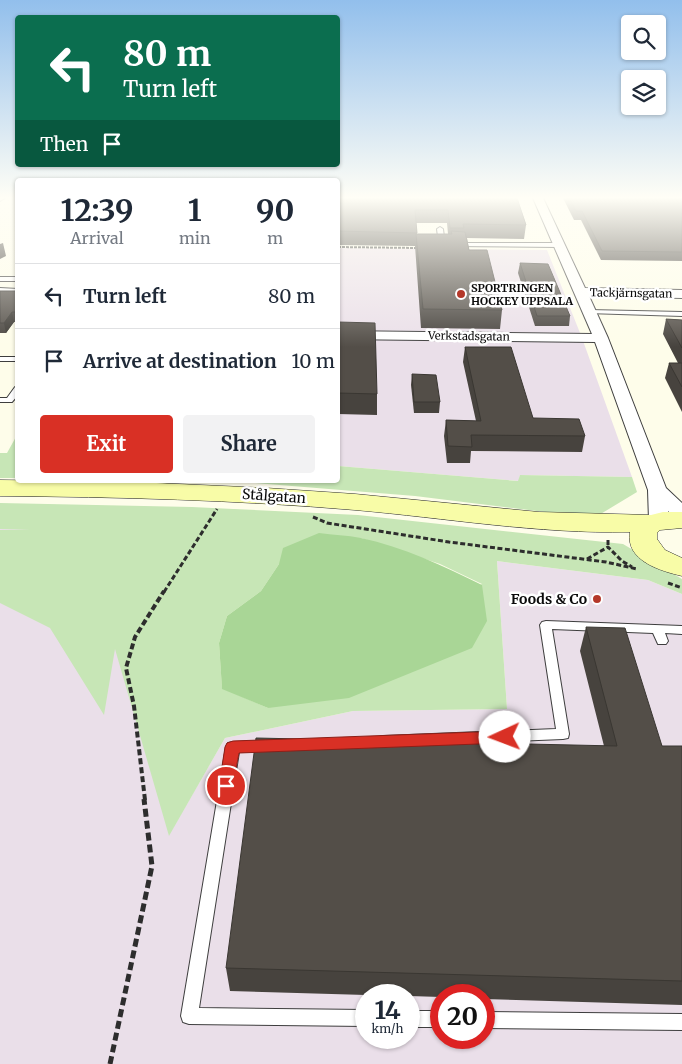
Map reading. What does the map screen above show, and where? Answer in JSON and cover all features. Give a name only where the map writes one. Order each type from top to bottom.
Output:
[{"type":"main road","name":"Stålgatan","points":[[0,488],[141,489],[216,492],[356,502],[548,523],[609,526],[657,538]]},
{"type":"main road","name":"Stålgatan","points":[[548,523],[608,541],[657,538]]},
{"type":"main road","points":[[657,538],[662,560],[677,579]]},
{"type":"street","points":[[560,248],[601,338],[657,490],[657,538]]},
{"type":"street","name":"Tackjärnsgatan","points":[[580,292],[682,294]]},
{"type":"street","name":"Verkstadsgatan","points":[[340,335],[601,338]]},
{"type":"lane","points":[[0,279],[15,279]]},
{"type":"lane","points":[[0,290],[15,291]]},
{"type":"lane","points":[[590,312],[682,314]]},
{"type":"lane","points":[[0,359],[15,360]]},
{"type":"lane","points":[[0,400],[9,400],[15,393]]},
{"type":"lane","points":[[369,742],[563,734],[546,625],[660,635],[682,630]]},
{"type":"lane","points":[[281,745],[233,747],[189,1016],[355,1018]]},
{"type":"lane","points":[[495,1020],[682,1022]]},
{"type":"path","points":[[110,1064],[152,866],[134,706],[126,668],[135,637],[221,503]]},
{"type":"path","points":[[311,516],[337,525],[586,560],[657,538]]},
{"type":"path","points":[[586,560],[608,541],[622,561],[657,538]]},
{"type":"shaded area","points":[[340,248],[547,250],[582,338],[632,477],[520,475],[519,481],[340,466]]},
{"type":"shaded area","points":[[0,529],[134,530],[169,835],[225,738],[353,711],[507,709],[497,561],[648,580],[682,594],[682,1064],[0,1064]]},
{"type":"green space","points":[[15,439],[15,478],[0,478],[0,453],[7,453]]},
{"type":"green space","points":[[340,466],[518,481],[520,475],[632,477],[637,492],[594,518],[415,496],[255,483],[340,483]]},
{"type":"green space","points":[[0,503],[192,507],[358,515],[623,544],[682,579],[682,594],[648,580],[497,561],[507,709],[353,711],[225,738],[169,836],[115,649],[104,715],[50,628],[0,603],[0,530],[30,529],[0,529]],"holes":[[[361,538],[440,564],[482,584],[268,708],[222,688],[219,643],[227,616],[261,591],[279,564]]]},
{"type":"green space","points":[[319,533],[356,537],[392,546],[438,564],[482,585],[487,621],[472,648],[349,698],[268,708],[222,689],[219,643],[227,616],[261,591],[279,564],[283,548]]},
{"type":"building","points":[[417,248],[468,248],[469,250],[487,250],[502,310],[423,309]]},
{"type":"building","points":[[600,248],[682,248],[682,252],[602,251]]},
{"type":"building","points":[[520,263],[548,264],[570,316],[537,316]]},
{"type":"building","points":[[0,291],[15,291],[15,312],[12,312],[4,323],[0,323]]},
{"type":"building","points":[[666,319],[682,320],[682,348]]},
{"type":"building","points":[[340,322],[375,323],[377,394],[340,393]]},
{"type":"building","points":[[465,347],[511,347],[533,418],[579,419],[585,436],[471,435],[472,447],[448,446],[446,420],[481,421]]},
{"type":"building","points":[[669,363],[682,363],[682,387]]},
{"type":"building","points":[[412,374],[436,375],[440,402],[414,402]]},
{"type":"building","points":[[586,627],[625,628],[662,746],[682,746],[682,981],[226,968],[256,738],[617,746]]},
{"type":"place","name":"SPORTRINGEN HOCKEY UPPSALA","points":[[461,294]]},
{"type":"place","name":"Foods & Co","points":[[597,599]]},
{"type":"route","points":[[226,786],[233,747],[505,737]]}]
